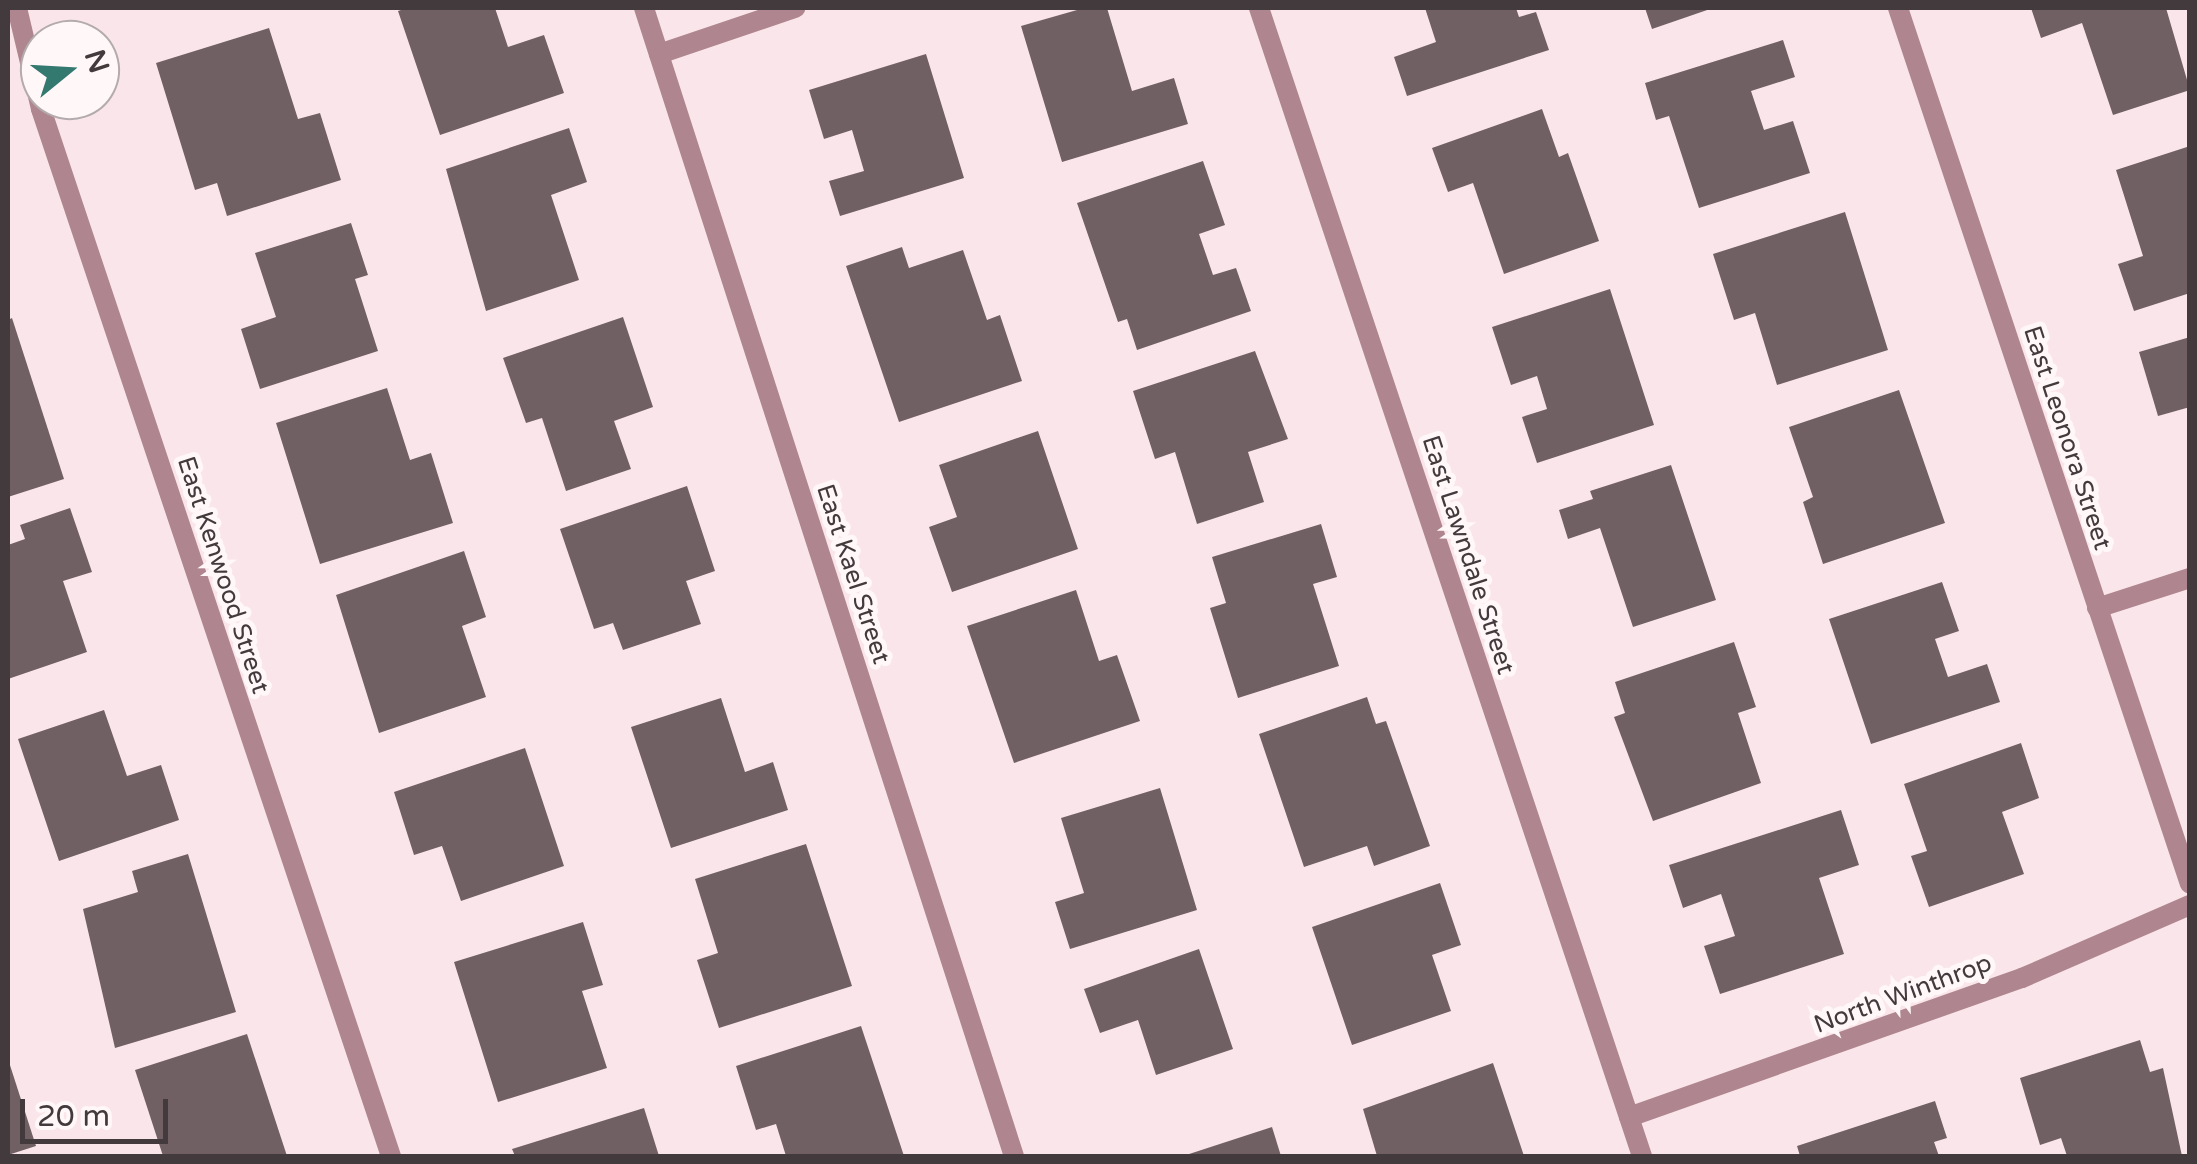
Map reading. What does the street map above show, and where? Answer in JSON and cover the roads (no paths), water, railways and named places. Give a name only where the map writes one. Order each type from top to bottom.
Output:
[{"type":"street","name":"East Kenwood Street","points":[[17,8],[40,109],[391,1156]]},
{"type":"street","name":"East Kael Street","points":[[644,8],[1014,1156]]},
{"type":"street","points":[[659,54],[795,8]]},
{"type":"street","name":"East Lawndale Street","points":[[1258,8],[1642,1156]]},
{"type":"street","name":"East Leonora Street","points":[[1898,8],[2190,884]]},
{"type":"street","points":[[2096,608],[2190,578]]},
{"type":"street","name":"North Winthrop","points":[[1629,1118],[2022,978],[2190,905]]}]
